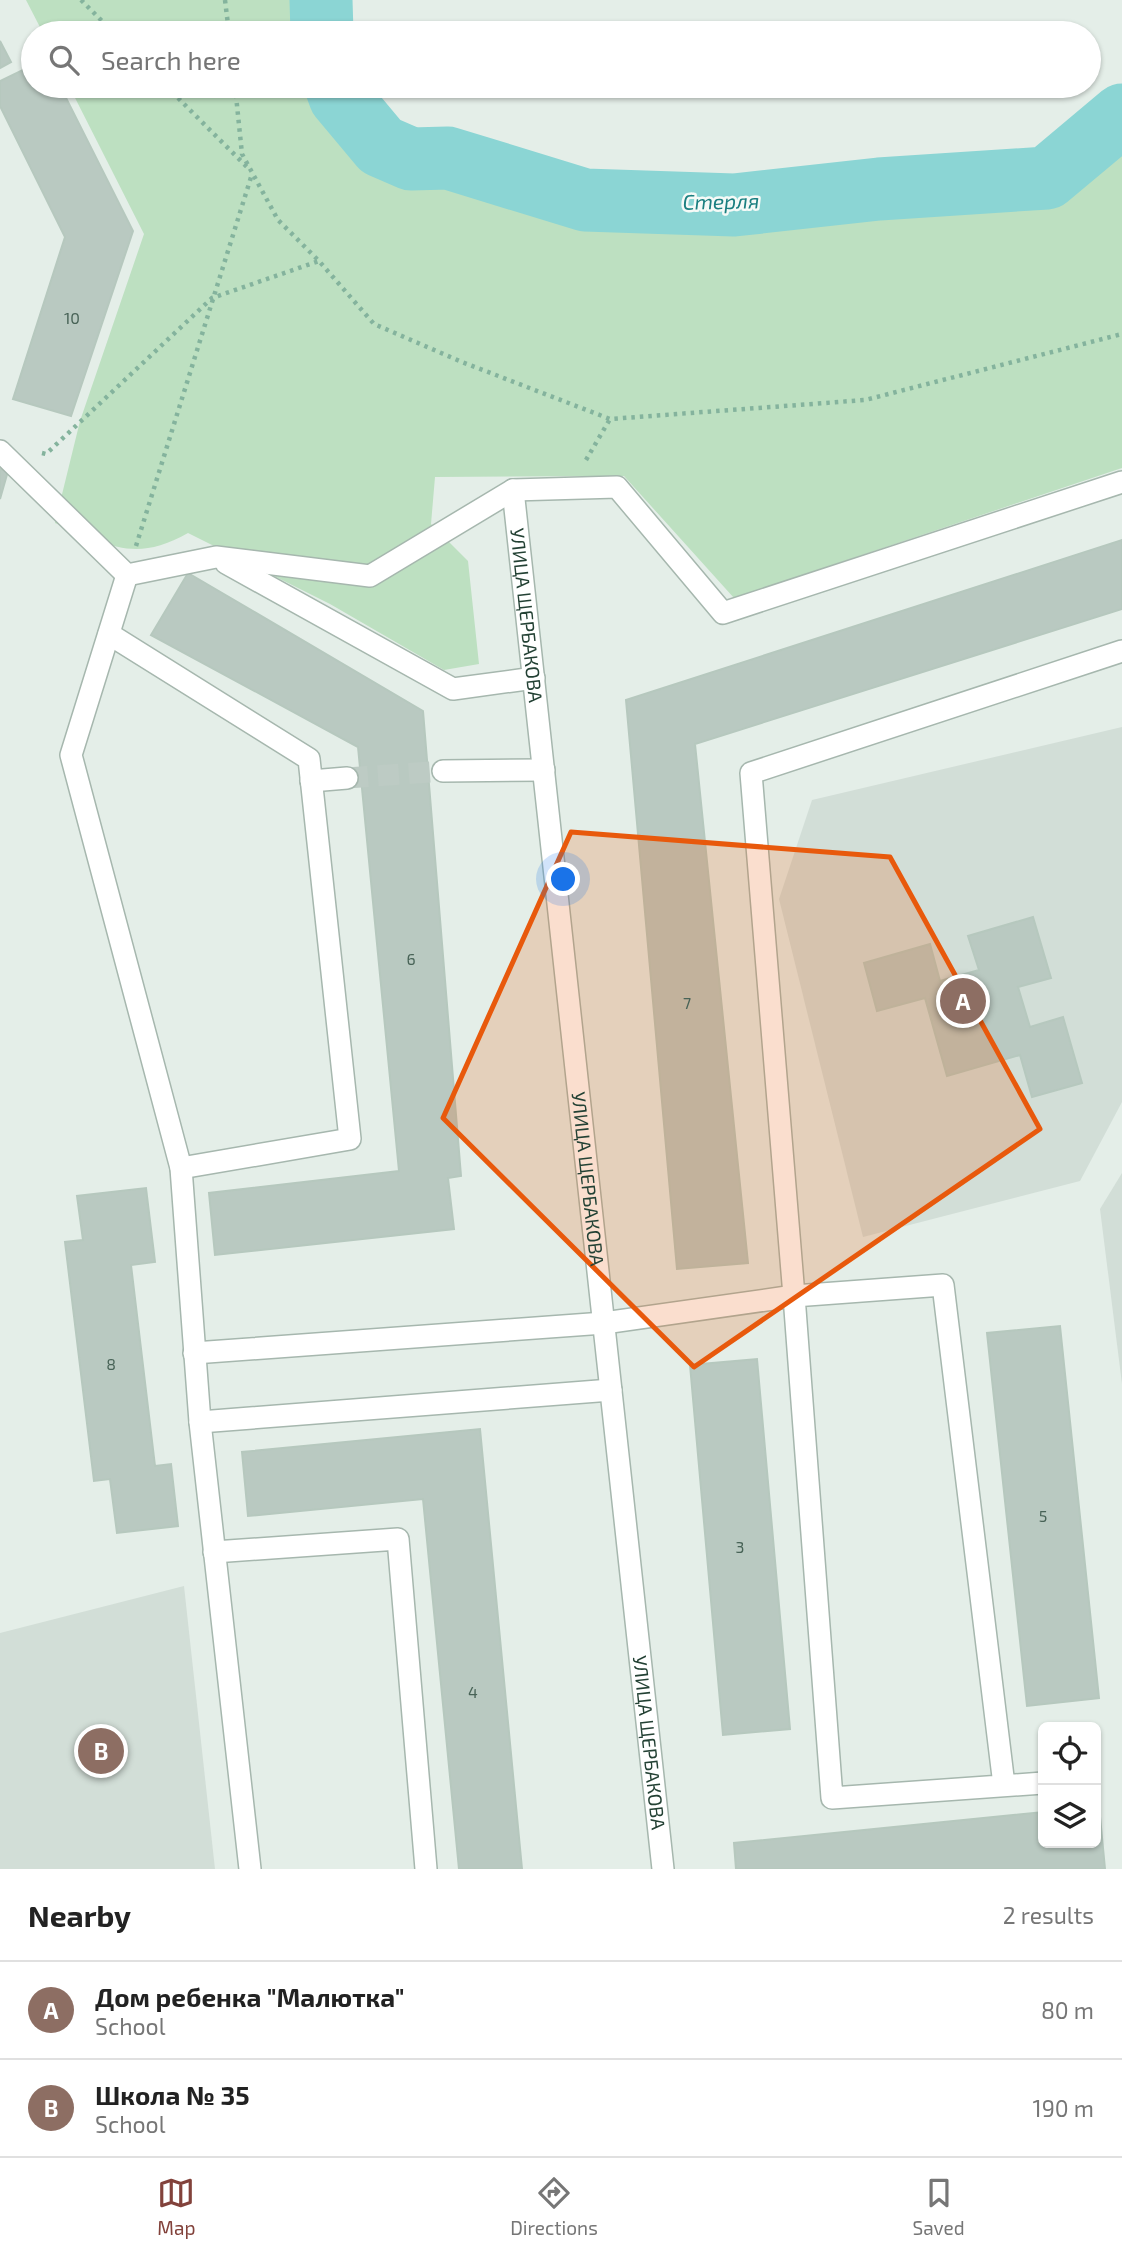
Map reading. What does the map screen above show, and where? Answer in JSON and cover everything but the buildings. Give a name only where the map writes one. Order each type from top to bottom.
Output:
[{"type":"street","points":[[0,451],[127,576]]},
{"type":"street","points":[[127,576],[216,557],[370,576],[513,490],[617,487],[723,613],[1122,482]]},
{"type":"street","name":"УЛИЦА ЩЕРБАКОВА","points":[[513,490],[663,1869]]},
{"type":"street","points":[[216,557],[453,689],[534,678]]},
{"type":"street","points":[[127,576],[71,755],[181,1168],[200,1422],[250,1869]]},
{"type":"street","points":[[109,634],[309,759],[351,1139],[181,1168]]},
{"type":"street","points":[[1038,1783],[832,1798],[751,773],[1122,651]]},
{"type":"street","points":[[443,771],[544,770]]},
{"type":"street","points":[[311,781],[347,778]]},
{"type":"street","points":[[194,1353],[604,1323],[794,1296],[943,1285],[1004,1785]]},
{"type":"street","points":[[200,1422],[611,1390]]},
{"type":"street","points":[[214,1552],[398,1539],[426,1869]]},
{"type":"path","points":[[81,0],[102,21]]},
{"type":"path","points":[[225,0],[228,21]]},
{"type":"path","points":[[178,98],[252,172]]},
{"type":"path","points":[[236,98],[242,155],[278,220],[319,261],[373,324],[462,362],[610,419],[865,400],[1122,334]]},
{"type":"path","points":[[127,576],[252,172]]},
{"type":"path","points":[[34,450],[46,454],[212,298],[319,261]]},
{"type":"path","points":[[569,488],[610,419]]},
{"type":"highlighted area","points":[[571,832],[890,857],[1040,1129],[694,1367],[443,1118]]},
{"type":"shaded area","points":[[1122,727],[1122,1102],[1080,1181],[863,1237],[779,899],[812,800]]},
{"type":"shaded area","points":[[1122,1173],[1122,1384],[1100,1209]]},
{"type":"shaded area","points":[[184,1586],[215,1869],[0,1869],[0,1633]]},
{"type":"green space","points":[[26,0],[304,0],[304,21],[37,21]]},
{"type":"green space","points":[[75,98],[321,98],[327,116],[385,171],[456,179],[581,220],[691,225],[1000,195],[1053,199],[1122,138],[1122,468],[734,598],[624,476],[435,477],[431,524],[468,561],[479,664],[444,670],[330,604],[188,533],[152,547],[121,548],[55,523],[80,421],[144,234]]},
{"type":"waterway","name":"Стерля","points":[[321,0],[322,21]]},
{"type":"waterway","name":"Стерля","points":[[341,98],[381,146],[411,159],[448,158],[585,200],[734,205],[879,189],[1047,178],[1122,115]]},
{"type":"tunnel","points":[[347,778],[443,771]]},
{"type":"place","name":"Дом ребенка \"Малютка\"","points":[[963,1001]]},
{"type":"place","name":"Школа № 35","points":[[101,1751]]}]
